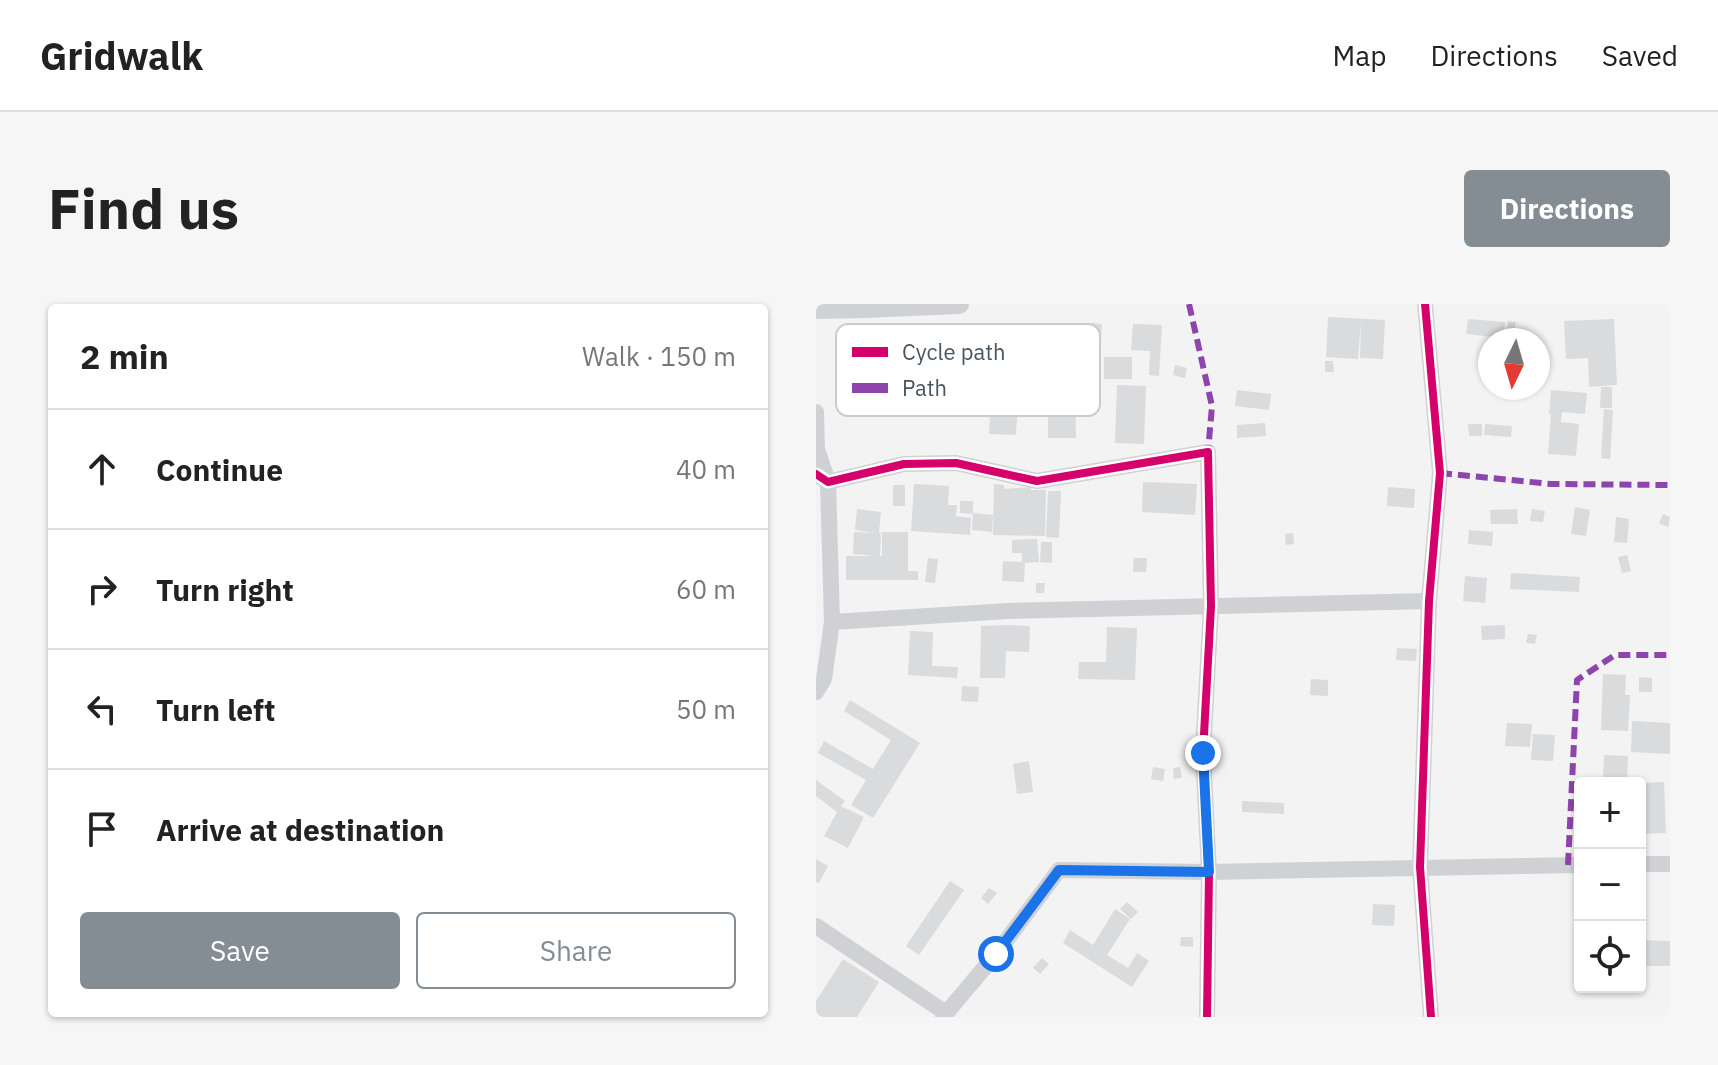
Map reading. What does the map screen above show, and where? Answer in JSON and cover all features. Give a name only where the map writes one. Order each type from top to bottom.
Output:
[{"type":"street","points":[[816,309],[959,304]]},
{"type":"street","points":[[1425,304],[1440,473],[1429,601],[1420,867],[1431,1017]]},
{"type":"street","points":[[816,412],[832,622],[824,679],[816,692]]},
{"type":"street","points":[[822,478],[904,464],[956,463],[1037,481],[1208,452],[1211,606],[1203,753],[1209,872],[1207,1017]]},
{"type":"street","points":[[832,622],[1008,611],[1429,601]]},
{"type":"street","points":[[1646,864],[1670,864]]},
{"type":"street","points":[[816,926],[945,1015],[1059,870],[1209,872],[1574,865]]},
{"type":"building","points":[[1328,317],[1385,320],[1383,359],[1360,358],[1361,323],[1358,359],[1326,357]]},
{"type":"building","points":[[1468,319],[1505,322],[1505,328],[1478,328],[1478,335],[1466,334]]},
{"type":"building","points":[[1614,319],[1617,385],[1589,387],[1588,358],[1566,359],[1564,321]]},
{"type":"building","points":[[1508,321],[1516,322],[1515,328],[1507,328]]},
{"type":"building","points":[[1133,324],[1162,325],[1159,376],[1149,375],[1150,351],[1131,350]]},
{"type":"building","points":[[1104,357],[1132,357],[1132,379],[1104,379]]},
{"type":"building","points":[[1325,361],[1333,361],[1334,372],[1325,372]]},
{"type":"building","points":[[1175,365],[1187,368],[1185,378],[1173,375]]},
{"type":"building","points":[[1117,385],[1146,386],[1144,444],[1115,443]]},
{"type":"building","points":[[1601,387],[1612,387],[1612,408],[1600,408]]},
{"type":"building","points":[[1237,390],[1271,394],[1269,410],[1235,406]]},
{"type":"building","points":[[1551,390],[1587,393],[1585,414],[1562,412],[1561,422],[1579,424],[1576,456],[1548,454]]},
{"type":"building","points":[[1604,409],[1613,410],[1610,459],[1601,458]]},
{"type":"building","points":[[990,416],[1017,416],[1016,435],[989,434]]},
{"type":"building","points":[[1048,416],[1076,416],[1076,438],[1048,438]]},
{"type":"building","points":[[1265,423],[1266,436],[1237,438],[1237,425]]},
{"type":"building","points":[[1468,424],[1482,424],[1482,436],[1469,436]]},
{"type":"building","points":[[1485,424],[1512,426],[1511,437],[1484,435]]},
{"type":"building","points":[[1143,482],[1197,484],[1195,515],[1142,512]]},
{"type":"building","points":[[914,484],[949,486],[948,505],[957,505],[956,516],[971,518],[970,535],[911,531]]},
{"type":"building","points":[[994,484],[1004,485],[1004,489],[1031,487],[1031,490],[1046,490],[1045,536],[993,535]]},
{"type":"building","points":[[893,485],[905,485],[905,506],[893,506]]},
{"type":"building","points":[[1388,487],[1415,489],[1414,508],[1387,506]]},
{"type":"building","points":[[1048,491],[1061,491],[1059,538],[1046,537]]},
{"type":"building","points":[[960,501],[973,501],[973,513],[993,515],[992,532],[972,530],[973,514],[960,513]]},
{"type":"building","points":[[1575,507],[1590,510],[1586,536],[1571,534]]},
{"type":"building","points":[[857,509],[881,512],[880,556],[882,532],[908,532],[908,571],[918,571],[918,580],[846,580],[846,556],[876,556],[853,554],[854,532],[876,533],[855,530]]},
{"type":"building","points":[[1517,509],[1518,524],[1491,524],[1490,510]]},
{"type":"building","points":[[1532,509],[1545,511],[1543,522],[1530,521]]},
{"type":"building","points":[[1663,514],[1670,517],[1668,527],[1659,523]]},
{"type":"building","points":[[1616,517],[1629,519],[1627,543],[1614,542]]},
{"type":"building","points":[[1469,530],[1493,532],[1492,546],[1468,544]]},
{"type":"building","points":[[1293,533],[1294,544],[1286,545],[1285,534]]},
{"type":"building","points":[[1037,539],[1039,562],[1025,563],[1024,582],[1002,581],[1003,561],[1022,562],[1022,553],[1012,553],[1012,540]]},
{"type":"building","points":[[1041,542],[1052,542],[1052,563],[1040,562]]},
{"type":"building","points":[[1627,555],[1631,571],[1622,573],[1618,557]]},
{"type":"building","points":[[928,558],[938,559],[935,583],[925,582]]},
{"type":"building","points":[[1134,558],[1147,558],[1146,572],[1133,572]]},
{"type":"building","points":[[1511,573],[1580,577],[1579,592],[1510,589]]},
{"type":"building","points":[[1465,576],[1487,578],[1485,603],[1463,601]]},
{"type":"building","points":[[1036,583],[1045,583],[1044,593],[1036,593]]},
{"type":"building","points":[[1505,625],[1505,639],[1482,640],[1481,626]]},
{"type":"building","points":[[981,626],[1030,626],[1029,652],[1006,651],[1005,678],[980,678]]},
{"type":"building","points":[[1107,627],[1137,628],[1135,680],[1078,679],[1079,662],[1106,662]]},
{"type":"building","points":[[910,631],[933,632],[932,666],[958,667],[957,678],[908,675]]},
{"type":"building","points":[[1528,634],[1537,635],[1535,644],[1526,643]]},
{"type":"building","points":[[1397,648],[1417,649],[1416,661],[1396,660]]},
{"type":"building","points":[[1603,674],[1626,675],[1625,695],[1630,695],[1628,731],[1601,730]]},
{"type":"building","points":[[1639,677],[1652,678],[1652,692],[1639,692]]},
{"type":"building","points":[[1311,679],[1328,680],[1328,696],[1310,695]]},
{"type":"building","points":[[962,686],[979,687],[978,702],[961,701]]},
{"type":"building","points":[[850,700],[920,743],[873,818],[851,805],[866,780],[818,753],[824,741],[873,769],[891,740],[844,711]]},
{"type":"building","points":[[1632,721],[1670,723],[1670,754],[1631,752]]},
{"type":"building","points":[[1507,723],[1532,724],[1530,747],[1505,746]]},
{"type":"building","points":[[1533,734],[1555,735],[1553,761],[1531,760]]},
{"type":"building","points":[[1604,755],[1628,756],[1627,777],[1603,777]]},
{"type":"building","points":[[1029,761],[1033,792],[1017,794],[1013,764]]},
{"type":"building","points":[[1153,767],[1165,769],[1163,781],[1151,779]]},
{"type":"building","points":[[1180,767],[1182,778],[1174,779],[1173,768]]},
{"type":"building","points":[[816,780],[845,801],[841,806],[864,817],[848,848],[824,836],[837,812],[816,796]]},
{"type":"building","points":[[1664,782],[1666,833],[1646,834],[1646,783]]},
{"type":"building","points":[[1242,801],[1284,803],[1284,814],[1242,812]]},
{"type":"building","points":[[816,859],[828,866],[819,883],[816,882]]},
{"type":"building","points":[[950,881],[964,890],[919,955],[906,946]]},
{"type":"building","points":[[989,888],[997,893],[988,904],[981,898]]},
{"type":"building","points":[[1127,902],[1138,912],[1131,919],[1120,909]]},
{"type":"building","points":[[1373,904],[1395,905],[1394,926],[1372,925]]},
{"type":"building","points":[[1115,909],[1130,919],[1107,955],[1128,968],[1137,953],[1149,961],[1132,987],[1063,943],[1070,930],[1093,945]]},
{"type":"building","points":[[1181,937],[1193,937],[1193,947],[1180,946]]},
{"type":"building","points":[[1646,940],[1670,941],[1670,966],[1646,966]]},
{"type":"building","points":[[1042,958],[1049,964],[1040,974],[1033,968]]},
{"type":"building","points":[[843,959],[879,982],[857,1017],[816,1017],[816,1001]]},
{"type":"marked path","points":[[1189,304],[1212,406],[1208,452]]},
{"type":"marked path","points":[[1440,473],[1551,484],[1670,485]]},
{"type":"marked path","points":[[1568,865],[1577,680],[1615,655],[1670,655]]},
{"type":"cycle path","points":[[1425,304],[1440,473],[1429,601],[1420,867],[1431,1017]]},
{"type":"cycle path","points":[[816,474],[828,482],[904,464],[956,463],[1037,481],[1208,452],[1211,606],[1203,753],[1209,872],[1207,1017]]},
{"type":"route","points":[[996,954],[1059,870],[1209,872],[1203,753]]}]
